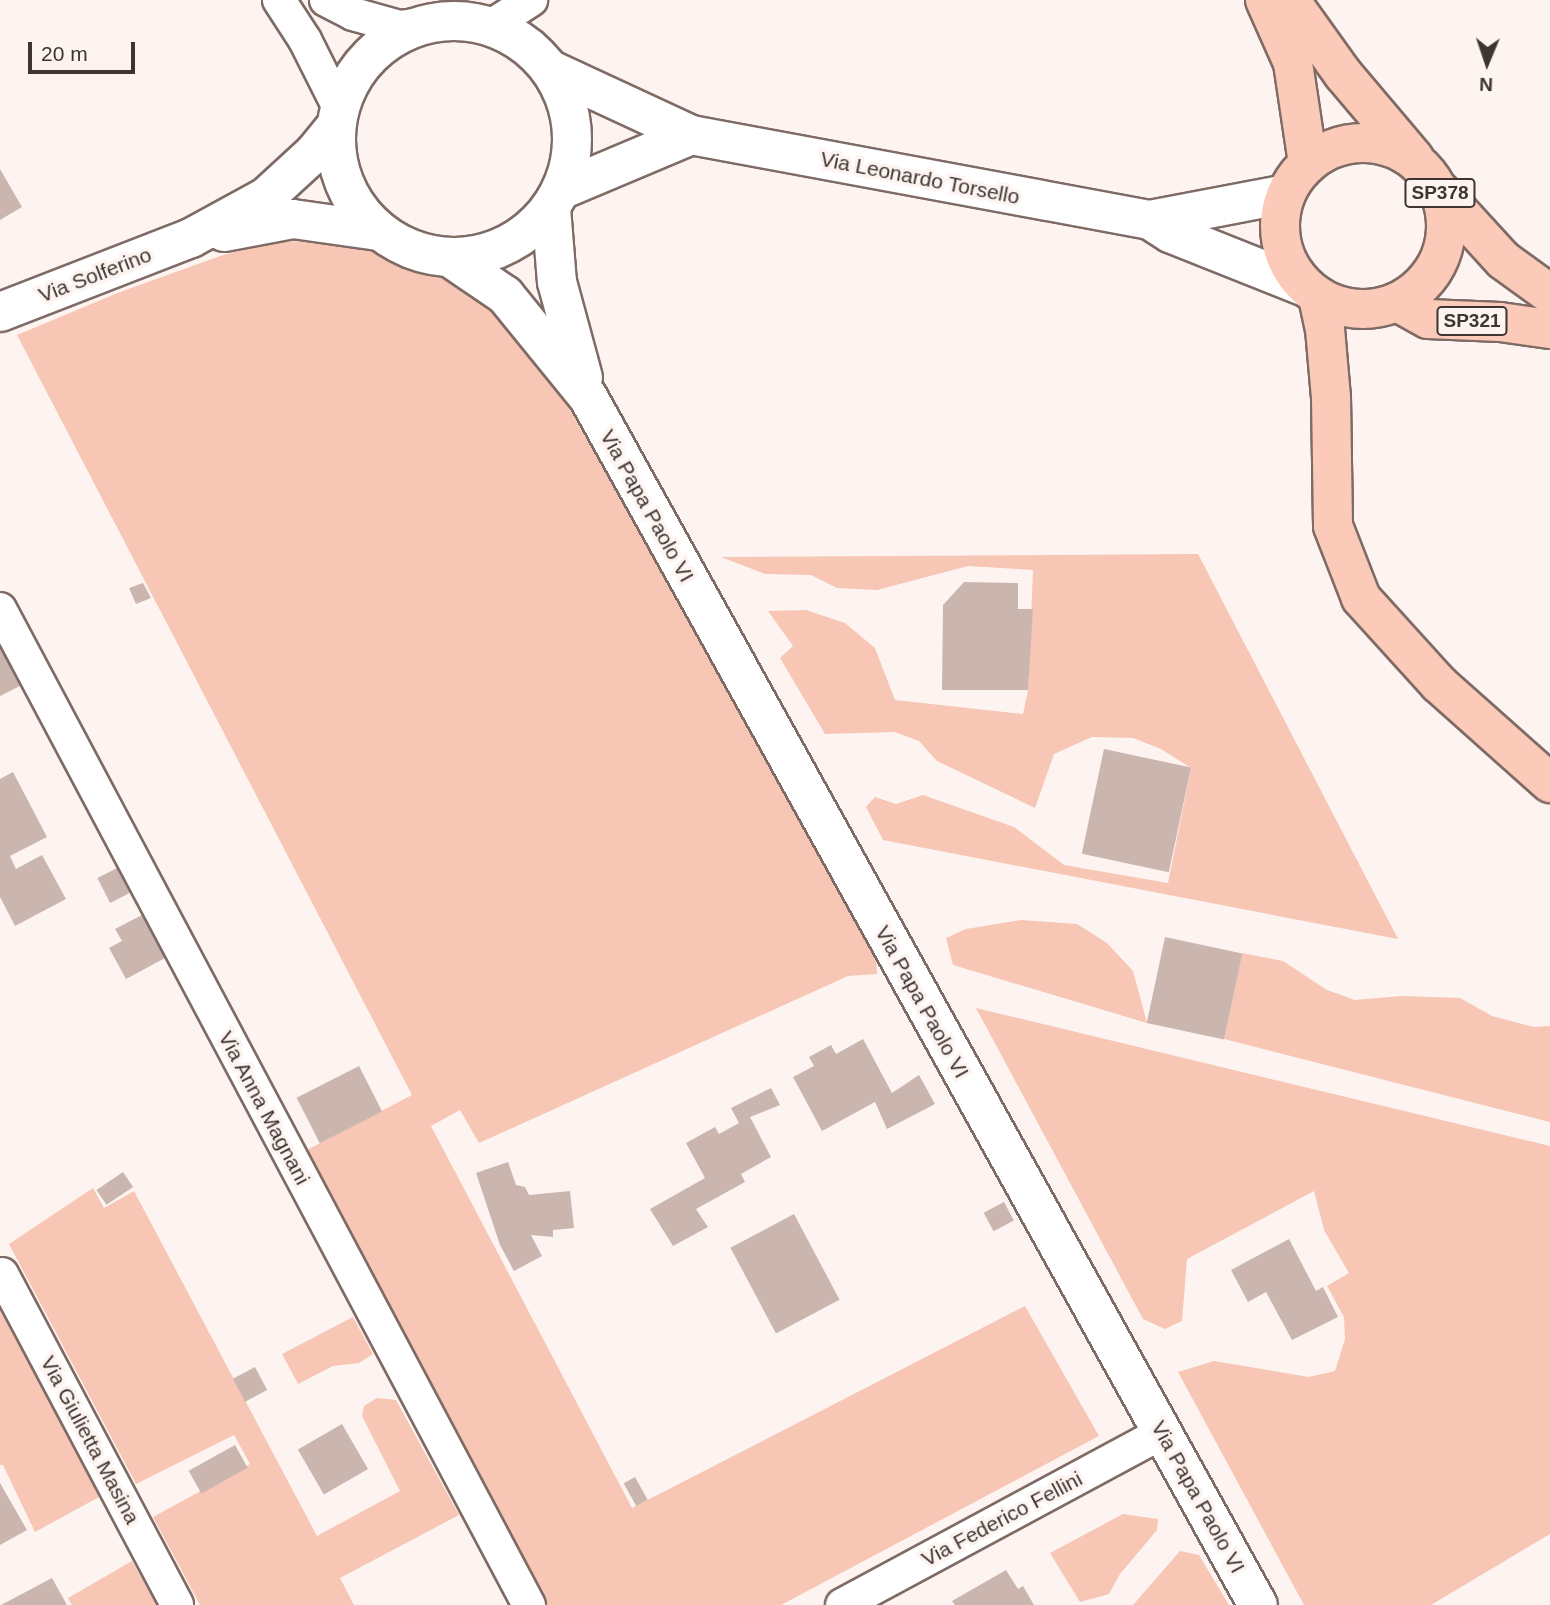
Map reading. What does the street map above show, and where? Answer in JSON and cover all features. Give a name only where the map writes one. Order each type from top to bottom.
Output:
[{"type":"main road","points":[[1265,0],[1293,63],[1308,163]]},
{"type":"main road","name":"SP378","points":[[1290,0],[1343,74],[1428,176],[1447,215],[1446,242],[1437,267],[1420,288],[1385,306]]},
{"type":"main road","name":"SP378","points":[[1312,292],[1287,259],[1279,227],[1286,194],[1308,163],[1328,150],[1351,144],[1375,143],[1398,150],[1428,176]]},
{"type":"main road","points":[[1428,176],[1503,260],[1550,294]]},
{"type":"main road","points":[[1312,292],[1344,307],[1385,306]]},
{"type":"main road","points":[[1312,292],[1331,397],[1333,526],[1361,598],[1439,684],[1550,783]]},
{"type":"main road","points":[[1331,397],[1350,341],[1385,306]]},
{"type":"main road","name":"SP321","points":[[1385,306],[1428,319],[1500,322],[1550,328]]},
{"type":"street","points":[[279,0],[305,40],[337,118]]},
{"type":"street","points":[[326,0],[353,14],[401,27],[427,23],[460,20],[491,26],[525,43],[551,70],[566,99],[573,129],[571,161],[556,199],[531,229],[506,246],[478,255],[449,257],[424,253],[400,244],[378,231],[358,209],[344,184],[336,156],[337,118],[351,79],[371,53],[397,35],[427,23]]},
{"type":"street","points":[[491,26],[531,0]]},
{"type":"street","name":"Via Leonardo Torsello","points":[[551,70],[691,135],[1150,220]]},
{"type":"street","name":"Via Solferino","points":[[0,312],[191,238],[266,197],[314,153],[337,118]]},
{"type":"street","points":[[556,199],[691,135]]},
{"type":"street","points":[[1150,220],[1286,194]]},
{"type":"street","name":"Via Papa Paolo VI","points":[[556,199],[557,282],[588,397]]},
{"type":"street","name":"Via Solferino","points":[[191,238],[293,219],[378,231]]},
{"type":"street","points":[[1150,220],[1170,233],[1312,292]]},
{"type":"street","name":"Via Papa Paolo VI","points":[[449,257],[505,295],[588,397],[1258,1605]]},
{"type":"street","name":"Via Anna Magnani","points":[[0,609],[529,1605]]},
{"type":"street","name":"Via Giulietta Masina","points":[[2,1274],[177,1605]]},
{"type":"street","name":"Via Federico Fellini","points":[[842,1605],[1161,1433]]},
{"type":"shaded area","points":[[329,240],[382,251],[425,265],[457,282],[489,302],[545,366],[727,687],[876,959],[877,974],[848,976],[479,1143],[460,1110],[431,1126],[632,1508],[1025,1306],[1099,1436],[781,1605],[543,1605],[303,1152],[412,1095],[17,335],[120,292],[223,255],[279,242]]},
{"type":"shaded area","points":[[1198,554],[1398,939],[883,840],[866,807],[875,797],[896,804],[923,795],[1014,827],[1064,865],[1168,883],[1191,768],[1161,749],[1133,738],[1092,737],[1054,754],[1035,808],[937,761],[919,741],[895,732],[825,734],[780,658],[793,646],[768,611],[806,610],[845,623],[875,648],[895,700],[1023,714],[1028,690],[1033,570],[968,566],[877,590],[837,588],[811,575],[765,574],[721,557]]},
{"type":"shaded area","points":[[1021,920],[1077,924],[1107,943],[1133,971],[1147,1023],[953,965],[946,938],[966,929]]},
{"type":"shaded area","points":[[1242,953],[1283,961],[1327,990],[1355,1000],[1401,996],[1460,998],[1492,1016],[1534,1027],[1550,1026],[1550,1122],[1224,1039]]},
{"type":"shaded area","points":[[976,1008],[1550,1146],[1550,1534],[1431,1605],[1304,1605],[1178,1372],[1214,1361],[1309,1377],[1335,1371],[1345,1339],[1344,1317],[1327,1286],[1349,1273],[1324,1230],[1314,1191],[1187,1259],[1182,1321],[1165,1329],[1143,1319]]},
{"type":"shaded area","points":[[93,1188],[104,1208],[134,1191],[317,1536],[400,1491],[362,1416],[364,1406],[377,1398],[396,1400],[459,1515],[340,1578],[354,1605],[200,1605],[153,1517],[250,1464],[234,1435],[136,1484],[9,1244]]},
{"type":"shaded area","points":[[0,1306],[6,1313],[99,1497],[35,1532],[3,1465],[0,1465]]},
{"type":"shaded area","points":[[353,1317],[373,1354],[359,1363],[333,1366],[298,1384],[282,1354]]},
{"type":"shaded area","points":[[1123,1514],[1158,1519],[1157,1530],[1120,1574],[1109,1594],[1080,1602],[1050,1553]]},
{"type":"shaded area","points":[[1180,1551],[1199,1555],[1229,1605],[1133,1605]]},
{"type":"shaded area","points":[[132,1561],[157,1605],[72,1605],[68,1598]]},
{"type":"building","points":[[0,169],[22,207],[0,220]]},
{"type":"building","points":[[964,582],[1018,583],[1018,609],[1033,609],[1028,690],[942,690],[943,605]]},
{"type":"building","points":[[143,583],[151,598],[136,604],[129,588]]},
{"type":"building","points":[[0,646],[20,686],[0,696]]},
{"type":"building","points":[[1104,749],[1191,768],[1169,872],[1082,854]]},
{"type":"building","points":[[13,772],[47,837],[10,856],[16,869],[42,855],[66,899],[15,926],[0,897],[0,779]]},
{"type":"building","points":[[117,868],[130,893],[110,903],[97,878]]},
{"type":"building","points":[[142,915],[165,958],[126,979],[109,948],[122,941],[115,929]]},
{"type":"building","points":[[1165,937],[1242,953],[1224,1040],[1147,1023]]},
{"type":"building","points":[[863,1039],[892,1093],[919,1075],[935,1104],[887,1129],[875,1102],[822,1131],[793,1077],[814,1066],[809,1057],[831,1045],[836,1054]]},
{"type":"building","points":[[359,1066],[382,1111],[320,1143],[297,1098]]},
{"type":"building","points":[[771,1088],[780,1105],[750,1117],[771,1157],[741,1174],[745,1182],[696,1209],[708,1227],[673,1246],[650,1209],[705,1178],[686,1143],[715,1127],[719,1134],[739,1123],[731,1108]]},
{"type":"building","points":[[508,1162],[516,1185],[525,1187],[529,1195],[570,1191],[574,1228],[553,1230],[553,1237],[531,1235],[542,1256],[514,1271],[500,1245],[476,1173]]},
{"type":"building","points":[[123,1172],[133,1187],[107,1205],[96,1190]]},
{"type":"building","points":[[1004,1202],[1014,1221],[994,1231],[984,1213]]},
{"type":"building","points":[[794,1214],[840,1300],[776,1333],[730,1248]]},
{"type":"building","points":[[1289,1239],[1316,1291],[1323,1287],[1338,1317],[1292,1340],[1266,1292],[1248,1302],[1231,1270]]},
{"type":"building","points":[[255,1367],[267,1390],[245,1402],[233,1379]]},
{"type":"building","points":[[342,1424],[368,1469],[324,1495],[298,1450]]},
{"type":"building","points":[[235,1445],[248,1468],[201,1493],[189,1471]]},
{"type":"building","points":[[635,1477],[648,1500],[636,1506],[624,1483]]},
{"type":"building","points":[[0,1483],[27,1530],[0,1545]]},
{"type":"building","points":[[1006,1570],[1018,1589],[1023,1586],[1034,1605],[955,1605],[952,1601]]},
{"type":"building","points":[[52,1578],[67,1605],[1,1605]]}]
